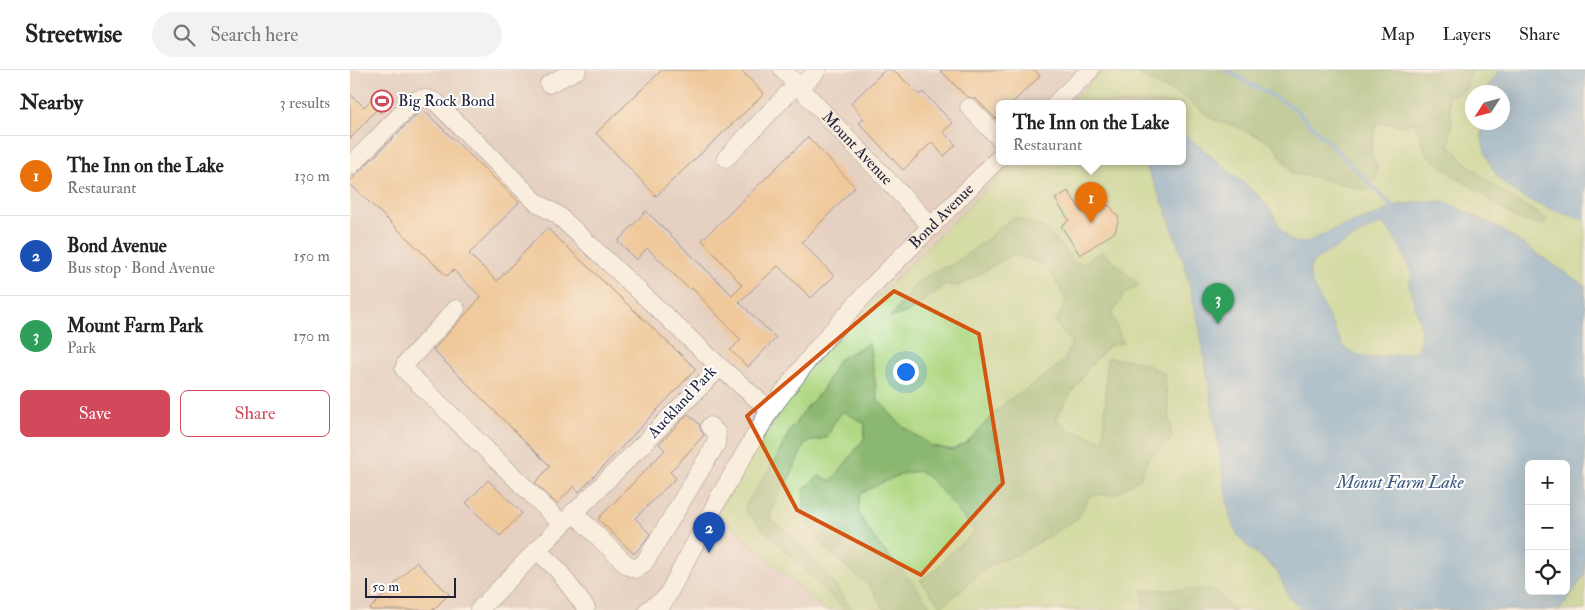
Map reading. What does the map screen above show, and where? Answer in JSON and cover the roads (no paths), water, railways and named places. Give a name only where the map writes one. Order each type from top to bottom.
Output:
[{"type":"street","points":[[550,84],[577,70]]},
{"type":"street","name":"Mount Avenue","points":[[782,70],[932,227]]},
{"type":"street","points":[[726,158],[816,70]]},
{"type":"street","points":[[1060,100],[1090,70]]},
{"type":"street","name":"Auckland Park","points":[[350,166],[406,108],[418,99],[426,97],[436,102],[537,203],[566,222],[720,367],[568,518],[479,610]]},
{"type":"street","points":[[969,107],[996,135]]},
{"type":"street","name":"Bond Avenue","points":[[648,610],[662,604],[720,496],[770,410],[818,348],[862,298],[996,161]]},
{"type":"street","points":[[456,308],[406,363],[404,369],[568,518],[628,566],[635,569],[644,563],[652,552],[716,444],[717,433],[710,426]]},
{"type":"street","points":[[720,367],[770,410]]},
{"type":"street","points":[[537,550],[557,569],[588,609]]},
{"type":"water","points":[[1500,70],[1585,70],[1585,220],[1546,208],[1529,200],[1513,191],[1500,179],[1490,164],[1484,146],[1482,130],[1510,130],[1510,85],[1490,84]]},
{"type":"water","name":"Mount Farm Lake","points":[[1186,135],[1259,196],[1270,209],[1284,233],[1293,241],[1299,243],[1306,242],[1345,225],[1377,215],[1392,206],[1444,201],[1499,228],[1585,286],[1585,574],[1560,610],[1302,610],[1290,599],[1278,573],[1249,548],[1237,534],[1230,517],[1200,330],[1184,263],[1166,210],[1145,165],[1186,165]],"holes":[[[1378,224],[1385,225],[1396,240],[1412,273],[1409,285],[1420,323],[1421,342],[1417,350],[1411,353],[1370,358],[1344,348],[1312,283],[1310,269],[1312,263],[1318,258]]]},
{"type":"waterway","points":[[1225,70],[1293,107],[1392,206]]},
{"type":"place","name":"Big Rock Bond","points":[[382,101]]},
{"type":"place","name":"The Inn on the Lake","points":[[1091,223]]},
{"type":"place","name":"Mount Farm Park","points":[[1218,324]]},
{"type":"place","name":"Bond Avenue","points":[[709,553]]}]
